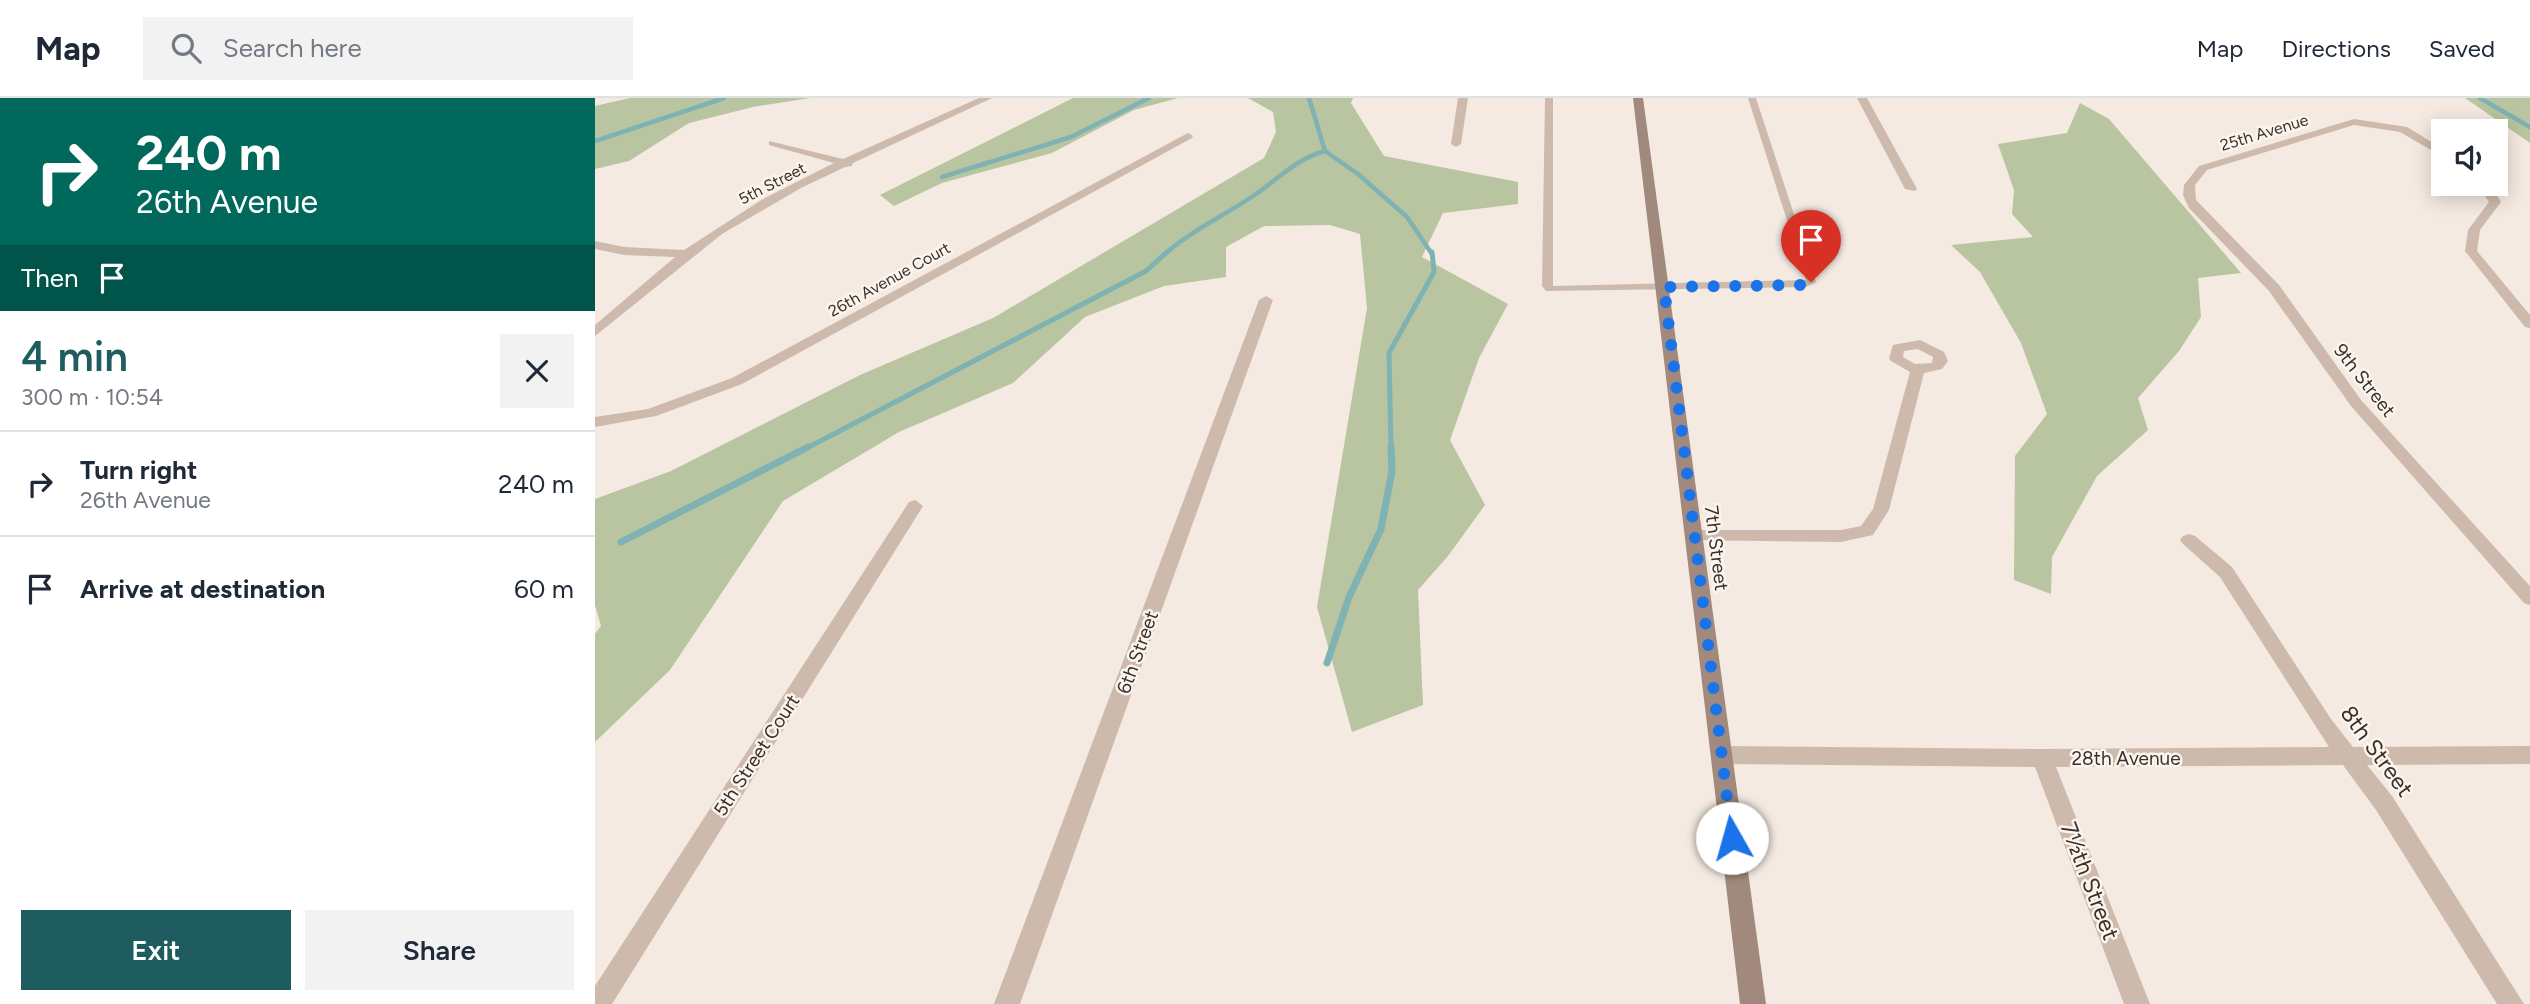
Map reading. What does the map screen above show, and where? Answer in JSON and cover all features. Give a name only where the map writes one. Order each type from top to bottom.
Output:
[{"type":"main road","name":"7th Street","points":[[1638,98],[1753,1004]]},
{"type":"street","name":"5th Street","points":[[595,332],[686,254],[764,204],[987,98]]},
{"type":"street","points":[[1456,144],[1463,98]]},
{"type":"street","points":[[1862,98],[1911,189]]},
{"type":"street","name":"25th Avenue","points":[[2193,178],[2203,168],[2219,162],[2361,122],[2390,126],[2414,134],[2431,146]]},
{"type":"street","name":"26th Avenue Court","points":[[595,422],[651,413],[737,381],[1188,136]]},
{"type":"street","points":[[773,143],[848,163]]},
{"type":"street","name":"9th Street","points":[[2193,178],[2187,196],[2193,206],[2274,288],[2356,403],[2530,598]]},
{"type":"street","points":[[2495,196],[2489,216],[2475,226],[2469,243],[2471,251],[2530,324]]},
{"type":"street","points":[[595,245],[624,251],[686,254]]},
{"type":"street","name":"6th Street","points":[[1007,1004],[1266,300]]},
{"type":"street","points":[[1694,536],[1841,536],[1867,531],[1881,510],[1918,369]]},
{"type":"street","name":"5th Street Court","points":[[598,1004],[915,506]]},
{"type":"street","name":"8th Street","points":[[2189,540],[2226,572],[2324,725],[2384,803],[2511,1004]]},
{"type":"street","name":"28th Avenue","points":[[1722,755],[2042,758],[2530,755]]},
{"type":"street","name":"7½th Street","points":[[2042,758],[2137,1004]]},
{"type":"lane","points":[[1549,98],[1547,286],[1562,291],[1801,285],[1811,282],[1752,98]]},
{"type":"green space","points":[[630,98],[810,98],[753,107],[689,123],[629,161],[595,169],[595,106]]},
{"type":"green space","points":[[1073,98],[1178,98],[1134,110],[1052,153],[942,183],[894,206],[880,195]]},
{"type":"green space","points":[[1248,98],[1353,98],[1351,103],[1384,156],[1518,182],[1518,204],[1443,213],[1422,257],[1508,304],[1479,358],[1450,440],[1485,505],[1448,556],[1418,590],[1423,705],[1352,732],[1317,607],[1367,308],[1360,234],[1330,225],[1264,226],[1226,247],[1226,277],[1164,286],[1085,317],[1013,383],[899,432],[783,501],[670,670],[595,742],[595,634],[601,626],[595,605],[595,499],[671,471],[860,375],[993,318],[1264,158],[1276,132],[1273,112]]},
{"type":"green space","points":[[2465,98],[2530,98],[2530,143],[2508,128],[2508,119],[2495,119]]},
{"type":"green space","points":[[2080,103],[2109,119],[2241,273],[2198,278],[2201,317],[2179,351],[2138,398],[2148,430],[2097,476],[2052,557],[2051,594],[2014,580],[2015,456],[2047,414],[2021,343],[1980,272],[1951,245],[2033,237],[2012,214],[2014,190],[1998,144],[2067,133]]},
{"type":"waterway","points":[[595,141],[724,98]]},
{"type":"waterway","points":[[942,177],[1071,137],[1149,98]]},
{"type":"waterway","points":[[1309,98],[1325,151]]},
{"type":"waterway","points":[[2480,98],[2530,127]]},
{"type":"waterway","points":[[1165,254],[1256,194],[1297,163],[1325,151]]},
{"type":"waterway","points":[[1325,151],[1358,174],[1407,217],[1432,254]]},
{"type":"waterway","points":[[805,449],[1146,271],[1167,252]]},
{"type":"waterway","points":[[1391,449],[1389,353],[1434,272],[1432,252]]},
{"type":"waterway","points":[[621,542],[808,447]]},
{"type":"waterway","points":[[1327,663],[1349,597],[1381,529],[1392,471],[1391,447]]},
{"type":"route","points":[[1732,838],[1664,287],[1801,285],[1811,282]]}]
